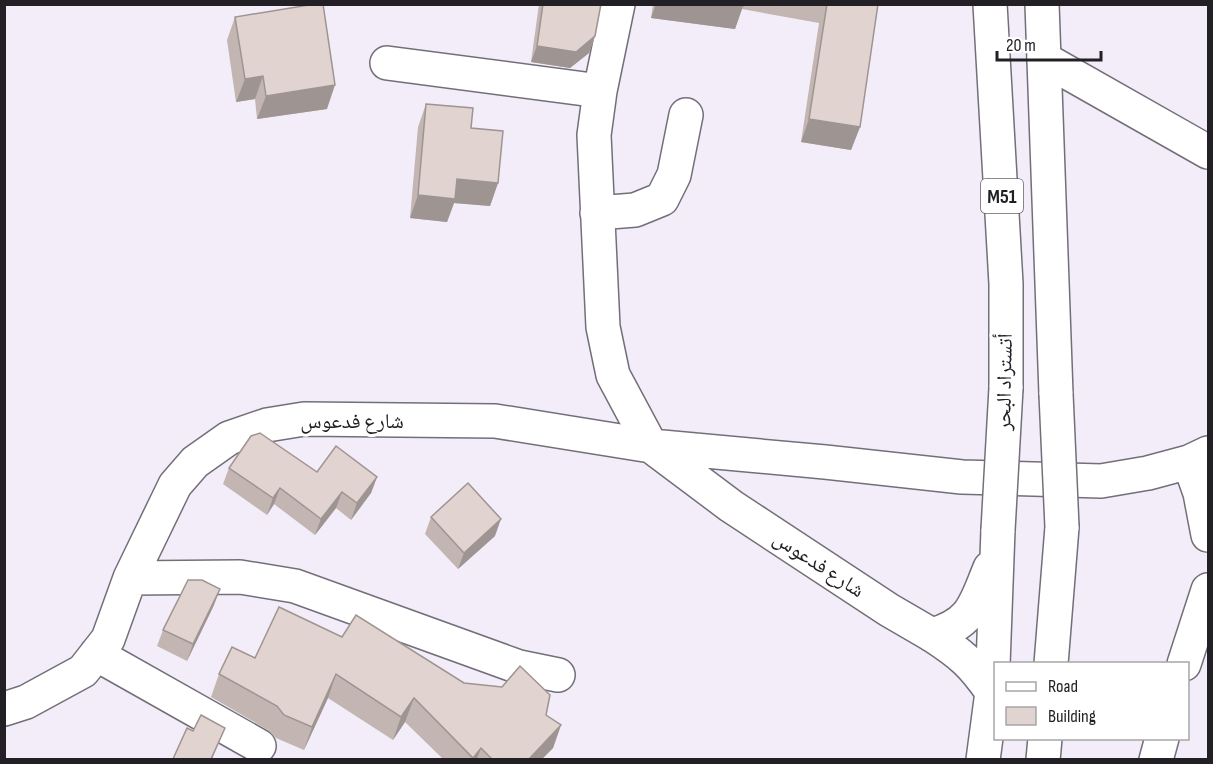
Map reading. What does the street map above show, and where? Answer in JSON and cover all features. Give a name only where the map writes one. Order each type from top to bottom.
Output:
[{"type":"main road","name":"شارع فدعوس","points":[[618,4],[600,91],[594,135],[603,327],[613,375],[651,446],[731,506],[962,655],[979,673],[992,692]]},
{"type":"main road","name":"أتستراد البحر","points":[[983,759],[992,692],[1006,388],[1006,284],[990,4]]},
{"type":"main road","name":"M51","points":[[1047,6],[1044,59],[1062,527],[1051,662]]},
{"type":"main road","points":[[1044,59],[1209,152]]},
{"type":"main road","points":[[387,63],[600,91]]},
{"type":"main road","points":[[597,213],[635,210],[662,199],[674,175],[686,115]]},
{"type":"main road","name":"شارع فدعوس","points":[[4,709],[26,702],[60,685],[83,670],[108,639],[130,578],[175,485],[195,462],[229,438],[267,425],[304,418],[495,421],[651,446],[962,477],[1101,481],[1148,473],[1199,458]]},
{"type":"main road","points":[[1199,458],[1207,520]]},
{"type":"main road","points":[[932,635],[949,630],[961,623],[972,610],[998,540]]},
{"type":"main road","points":[[130,578],[240,578],[295,586],[519,667],[558,675]]},
{"type":"main road","points":[[1184,662],[1209,590]]},
{"type":"main road","points":[[96,654],[259,746]]},
{"type":"main road","points":[[1156,759],[1161,740]]},
{"type":"building","points":[[323,4],[335,85],[266,96],[263,76],[245,79],[235,17]]},
{"type":"building","points":[[543,4],[601,4],[595,36],[576,52],[537,46]]},
{"type":"building","points":[[827,4],[878,4],[860,127],[809,119]]},
{"type":"building","points":[[426,104],[473,108],[471,128],[503,131],[498,183],[457,179],[455,199],[418,195]]},
{"type":"building","points":[[260,433],[317,472],[336,446],[377,477],[357,503],[342,492],[321,519],[280,488],[273,498],[229,468],[251,436]]},
{"type":"building","points":[[468,483],[501,519],[464,553],[431,517]]},
{"type":"building","points":[[188,580],[202,580],[220,589],[193,644],[163,630]]},
{"type":"building","points":[[279,607],[342,637],[356,615],[464,683],[502,687],[520,666],[550,695],[546,715],[561,725],[529,759],[492,759],[481,748],[473,758],[414,698],[401,717],[336,674],[312,727],[284,715],[277,706],[219,674],[232,647],[255,658]]},
{"type":"building","points":[[201,715],[225,728],[211,759],[173,759],[187,728],[193,731]]}]
